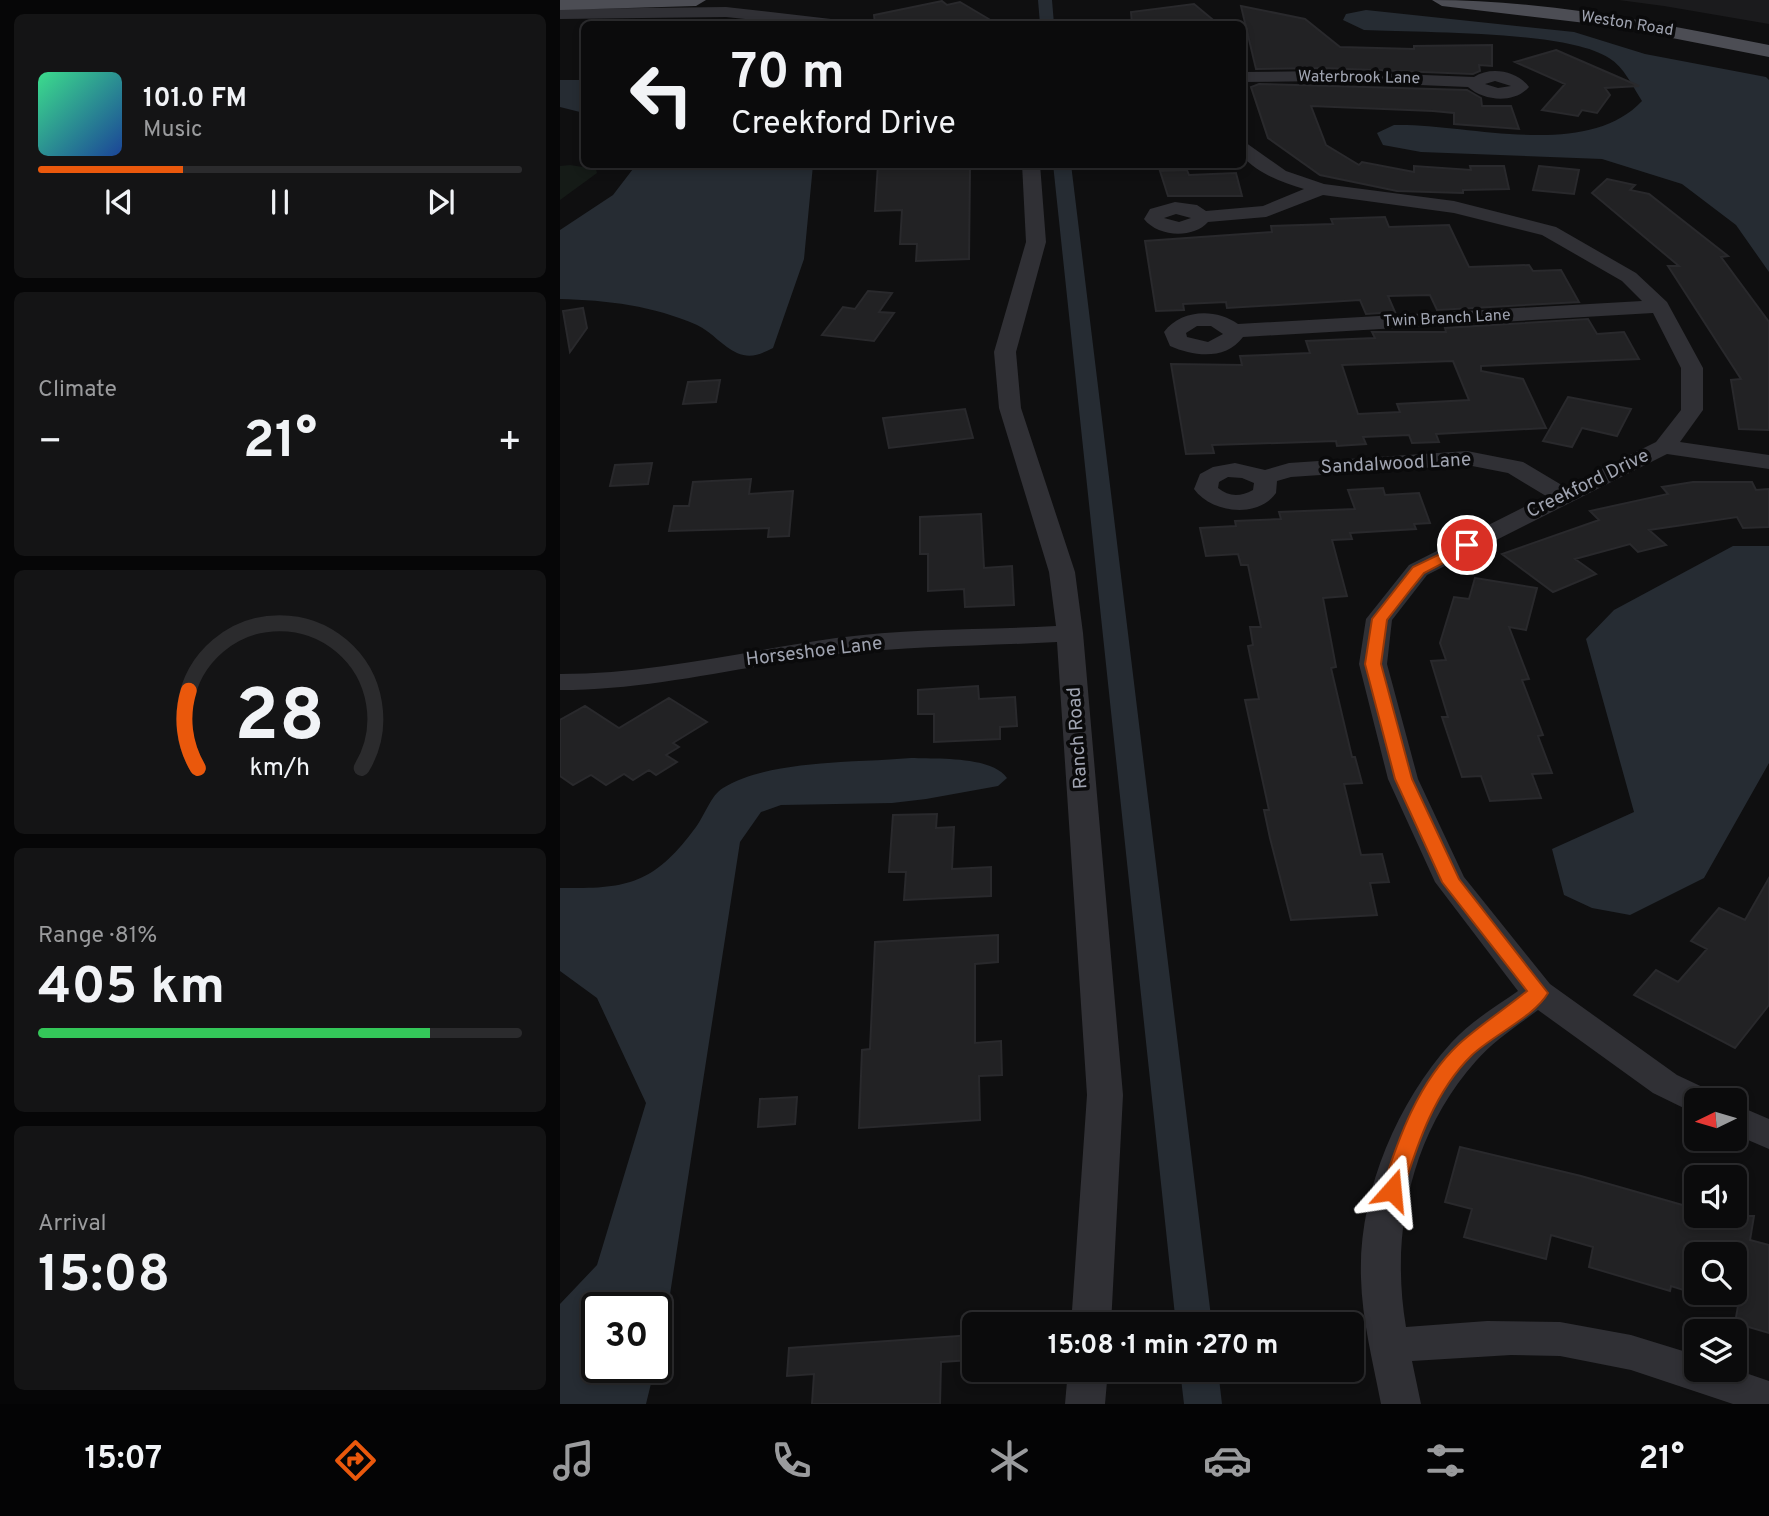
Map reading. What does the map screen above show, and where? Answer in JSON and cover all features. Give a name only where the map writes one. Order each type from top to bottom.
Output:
[{"type":"main road","points":[[560,4],[696,0]]},
{"type":"main road","name":"Weston Road","points":[[1442,0],[1611,20],[1769,51]]},
{"type":"main road","name":"Weston Road","points":[[1536,0],[1769,38]]},
{"type":"street","points":[[560,14],[726,12],[805,21]]},
{"type":"street","name":"Waterbrook Lane","points":[[1246,77],[1324,76],[1475,82]]},
{"type":"street","name":"Creekford Drive","points":[[1246,149],[1279,175],[1321,189],[1454,207],[1549,231],[1629,277],[1660,306],[1692,368],[1692,410],[1664,447],[1419,570],[1379,619],[1373,664],[1404,779],[1451,882],[1538,993],[1665,1084],[1684,1094]]},
{"type":"street","name":"Ranch Road","points":[[1031,168],[1037,242],[1008,335],[1005,382],[1010,408],[1062,572],[1070,633],[1105,1095],[1092,1312]]},
{"type":"street","points":[[1202,217],[1266,211],[1321,189]]},
{"type":"street","name":"Twin Branch Lane","points":[[1233,331],[1660,306]]},
{"type":"street","points":[[1664,447],[1769,462]]},
{"type":"street","name":"Sandalwood Lane","points":[[1263,478],[1289,470],[1467,458],[1516,467],[1563,496]]},
{"type":"street","name":"Horseshoe Lane","points":[[560,681],[598,682],[635,678],[840,646],[1070,633]]},
{"type":"street","points":[[1401,1404],[1380,1276],[1385,1212],[1406,1147],[1431,1093],[1465,1050],[1538,993]]},
{"type":"street","points":[[1390,1345],[1513,1337],[1584,1342],[1670,1364],[1769,1399]]},
{"type":"street","points":[[1085,1404],[1087,1382]]},
{"type":"shaded area","points":[[1619,0],[1769,0],[1769,24],[1664,6]]},
{"type":"shaded area","points":[[1366,10],[1574,32],[1645,54],[1766,77],[1769,80],[1769,272],[1736,225],[1682,184],[1602,159],[1421,152],[1383,145],[1377,133],[1394,125],[1524,135],[1590,130],[1618,119],[1642,101],[1619,67],[1609,58],[1589,49],[1528,38],[1364,30],[1343,20],[1346,14]]},
{"type":"shaded area","points":[[560,80],[581,80],[581,112],[560,107]]},
{"type":"shaded area","points":[[560,166],[596,169],[597,173],[560,200]]},
{"type":"shaded area","points":[[634,168],[813,168],[804,259],[773,348],[756,355],[742,355],[708,331],[681,318],[613,303],[560,299],[560,230],[613,195]]},
{"type":"shaded area","points":[[1733,546],[1769,546],[1769,763],[1704,878],[1630,915],[1592,908],[1564,895],[1552,849],[1634,812],[1586,639],[1614,610]]},
{"type":"shaded area","points":[[948,759],[977,762],[1000,771],[1007,778],[998,786],[926,799],[892,803],[781,805],[761,812],[740,842],[670,1292],[581,1292],[581,1383],[651,1383],[646,1404],[560,1404],[560,1304],[597,1265],[646,1103],[597,998],[560,971],[560,888],[622,884],[652,872],[681,846],[719,791],[743,779],[789,767],[840,762]]},
{"type":"building","points":[[942,1],[947,5],[960,2],[992,21],[875,21],[874,15]]},
{"type":"building","points":[[1194,4],[1214,21],[1132,21],[1131,12]]},
{"type":"building","points":[[1241,6],[1305,19],[1340,47],[1414,49],[1414,46],[1492,45],[1492,66],[1479,65],[1480,71],[1473,74],[1324,68],[1256,69]]},
{"type":"building","points":[[1556,50],[1639,86],[1605,88],[1610,95],[1597,113],[1582,110],[1578,116],[1542,110],[1565,84],[1515,62]]},
{"type":"building","points":[[1259,84],[1467,90],[1481,98],[1482,106],[1511,106],[1519,129],[1454,124],[1454,113],[1311,106],[1326,145],[1359,165],[1362,162],[1414,172],[1414,166],[1471,170],[1470,166],[1504,166],[1509,189],[1463,190],[1463,193],[1397,191],[1320,175],[1268,138],[1251,87]]},
{"type":"building","points":[[1539,166],[1579,170],[1574,194],[1533,190]]},
{"type":"building","points":[[878,168],[970,168],[969,259],[916,261],[917,244],[900,244],[902,210],[875,211]]},
{"type":"building","points":[[1187,170],[1189,175],[1236,173],[1242,196],[1168,196],[1160,171]]},
{"type":"building","points":[[1607,179],[1635,185],[1630,190],[1649,194],[1728,256],[1721,257],[1769,322],[1769,430],[1739,429],[1731,380],[1741,379],[1668,266],[1679,266],[1592,193]]},
{"type":"building","points":[[1385,217],[1389,227],[1449,225],[1469,267],[1529,265],[1533,271],[1561,270],[1579,302],[1437,310],[1430,295],[1388,296],[1395,312],[1366,314],[1360,300],[1227,308],[1226,302],[1183,304],[1184,310],[1156,311],[1145,241],[1272,232],[1271,226],[1333,224],[1331,219]]},
{"type":"building","points":[[868,291],[892,293],[879,312],[894,313],[874,341],[822,335],[843,307],[855,309]]},
{"type":"building","points":[[583,308],[587,328],[570,352],[563,311]]},
{"type":"building","points":[[1588,319],[1597,334],[1624,332],[1639,359],[1481,366],[1481,371],[1523,379],[1546,428],[1436,434],[1439,442],[1412,443],[1409,435],[1363,437],[1366,444],[1337,446],[1336,441],[1212,445],[1214,453],[1186,454],[1171,364],[1242,365],[1240,356],[1310,353],[1306,341],[1375,338],[1372,332],[1446,332],[1445,328]],"holes":[[[1453,361],[1469,400],[1397,404],[1400,412],[1358,414],[1342,365]]]},
{"type":"building","points":[[720,380],[716,402],[683,404],[688,382]]},
{"type":"building","points":[[1568,397],[1631,409],[1617,436],[1582,428],[1572,447],[1543,441]]},
{"type":"building","points":[[965,409],[973,438],[889,448],[883,418]]},
{"type":"building","points":[[652,463],[648,484],[610,486],[615,465]]},
{"type":"building","points":[[751,479],[749,494],[793,491],[789,536],[768,537],[769,528],[669,531],[674,506],[689,506],[693,482]]},
{"type":"building","points":[[1693,482],[1752,482],[1756,490],[1769,489],[1769,527],[1743,528],[1737,517],[1649,530],[1666,545],[1638,552],[1630,544],[1575,559],[1596,574],[1553,592],[1502,554],[1599,520],[1590,511],[1668,494],[1662,487]]},
{"type":"building","points":[[1383,488],[1385,495],[1419,493],[1430,523],[1414,524],[1416,529],[1350,533],[1352,539],[1332,540],[1347,596],[1323,598],[1336,667],[1331,668],[1352,757],[1355,757],[1362,783],[1344,784],[1361,855],[1382,854],[1389,882],[1370,883],[1377,915],[1291,920],[1264,810],[1269,810],[1245,700],[1259,699],[1248,646],[1253,645],[1250,627],[1261,627],[1248,565],[1241,565],[1238,554],[1206,556],[1200,528],[1236,526],[1235,521],[1281,519],[1279,512],[1355,509],[1348,490]]},
{"type":"building","points":[[981,514],[984,568],[1012,566],[1014,605],[965,607],[964,589],[928,591],[928,554],[920,554],[920,517]]},
{"type":"building","points":[[1475,578],[1537,588],[1526,630],[1509,627],[1529,679],[1522,680],[1543,735],[1538,736],[1552,773],[1532,774],[1541,798],[1490,801],[1481,776],[1462,777],[1442,717],[1448,717],[1431,661],[1446,660],[1440,643],[1454,597],[1469,599]]},
{"type":"building","points":[[978,686],[979,699],[1015,697],[1017,726],[1000,727],[1000,739],[934,742],[934,714],[918,714],[918,690]]},
{"type":"building","points":[[669,698],[707,722],[673,743],[679,747],[666,755],[677,762],[656,775],[649,770],[633,780],[624,774],[606,785],[591,775],[573,785],[560,776],[560,720],[585,706],[619,728]]},
{"type":"building","points":[[937,814],[936,828],[954,827],[952,869],[991,867],[991,896],[904,900],[906,872],[889,872],[893,815]]},
{"type":"building","points":[[1769,878],[1769,1005],[1735,1048],[1634,995],[1656,970],[1678,982],[1707,949],[1691,941],[1719,908],[1745,920]]},
{"type":"building","points":[[998,935],[998,962],[975,964],[975,1043],[1001,1041],[1002,1075],[979,1076],[980,1120],[859,1128],[862,1050],[870,1049],[875,942]]},
{"type":"building","points":[[797,1097],[795,1124],[758,1127],[760,1099]]},
{"type":"building","points":[[1460,1147],[1581,1176],[1684,1205],[1684,1228],[1747,1228],[1747,1216],[1754,1216],[1750,1240],[1769,1245],[1769,1333],[1747,1327],[1747,1319],[1736,1319],[1738,1306],[1734,1305],[1747,1305],[1747,1242],[1684,1242],[1684,1290],[1671,1286],[1670,1291],[1589,1267],[1593,1247],[1551,1235],[1546,1259],[1464,1237],[1472,1209],[1445,1202]]},
{"type":"building","points":[[962,1336],[962,1361],[941,1362],[940,1404],[812,1404],[814,1374],[787,1376],[789,1348]]},
{"type":"waterway","points":[[1045,0],[1047,21]]},
{"type":"waterway","points":[[1062,168],[1193,1312]]},
{"type":"waterway","points":[[1200,1382],[1203,1404]]},
{"type":"route","points":[[1392,1190],[1406,1147],[1431,1093],[1465,1050],[1538,993],[1451,882],[1404,779],[1373,664],[1379,619],[1405,586],[1419,570],[1467,545]]}]
